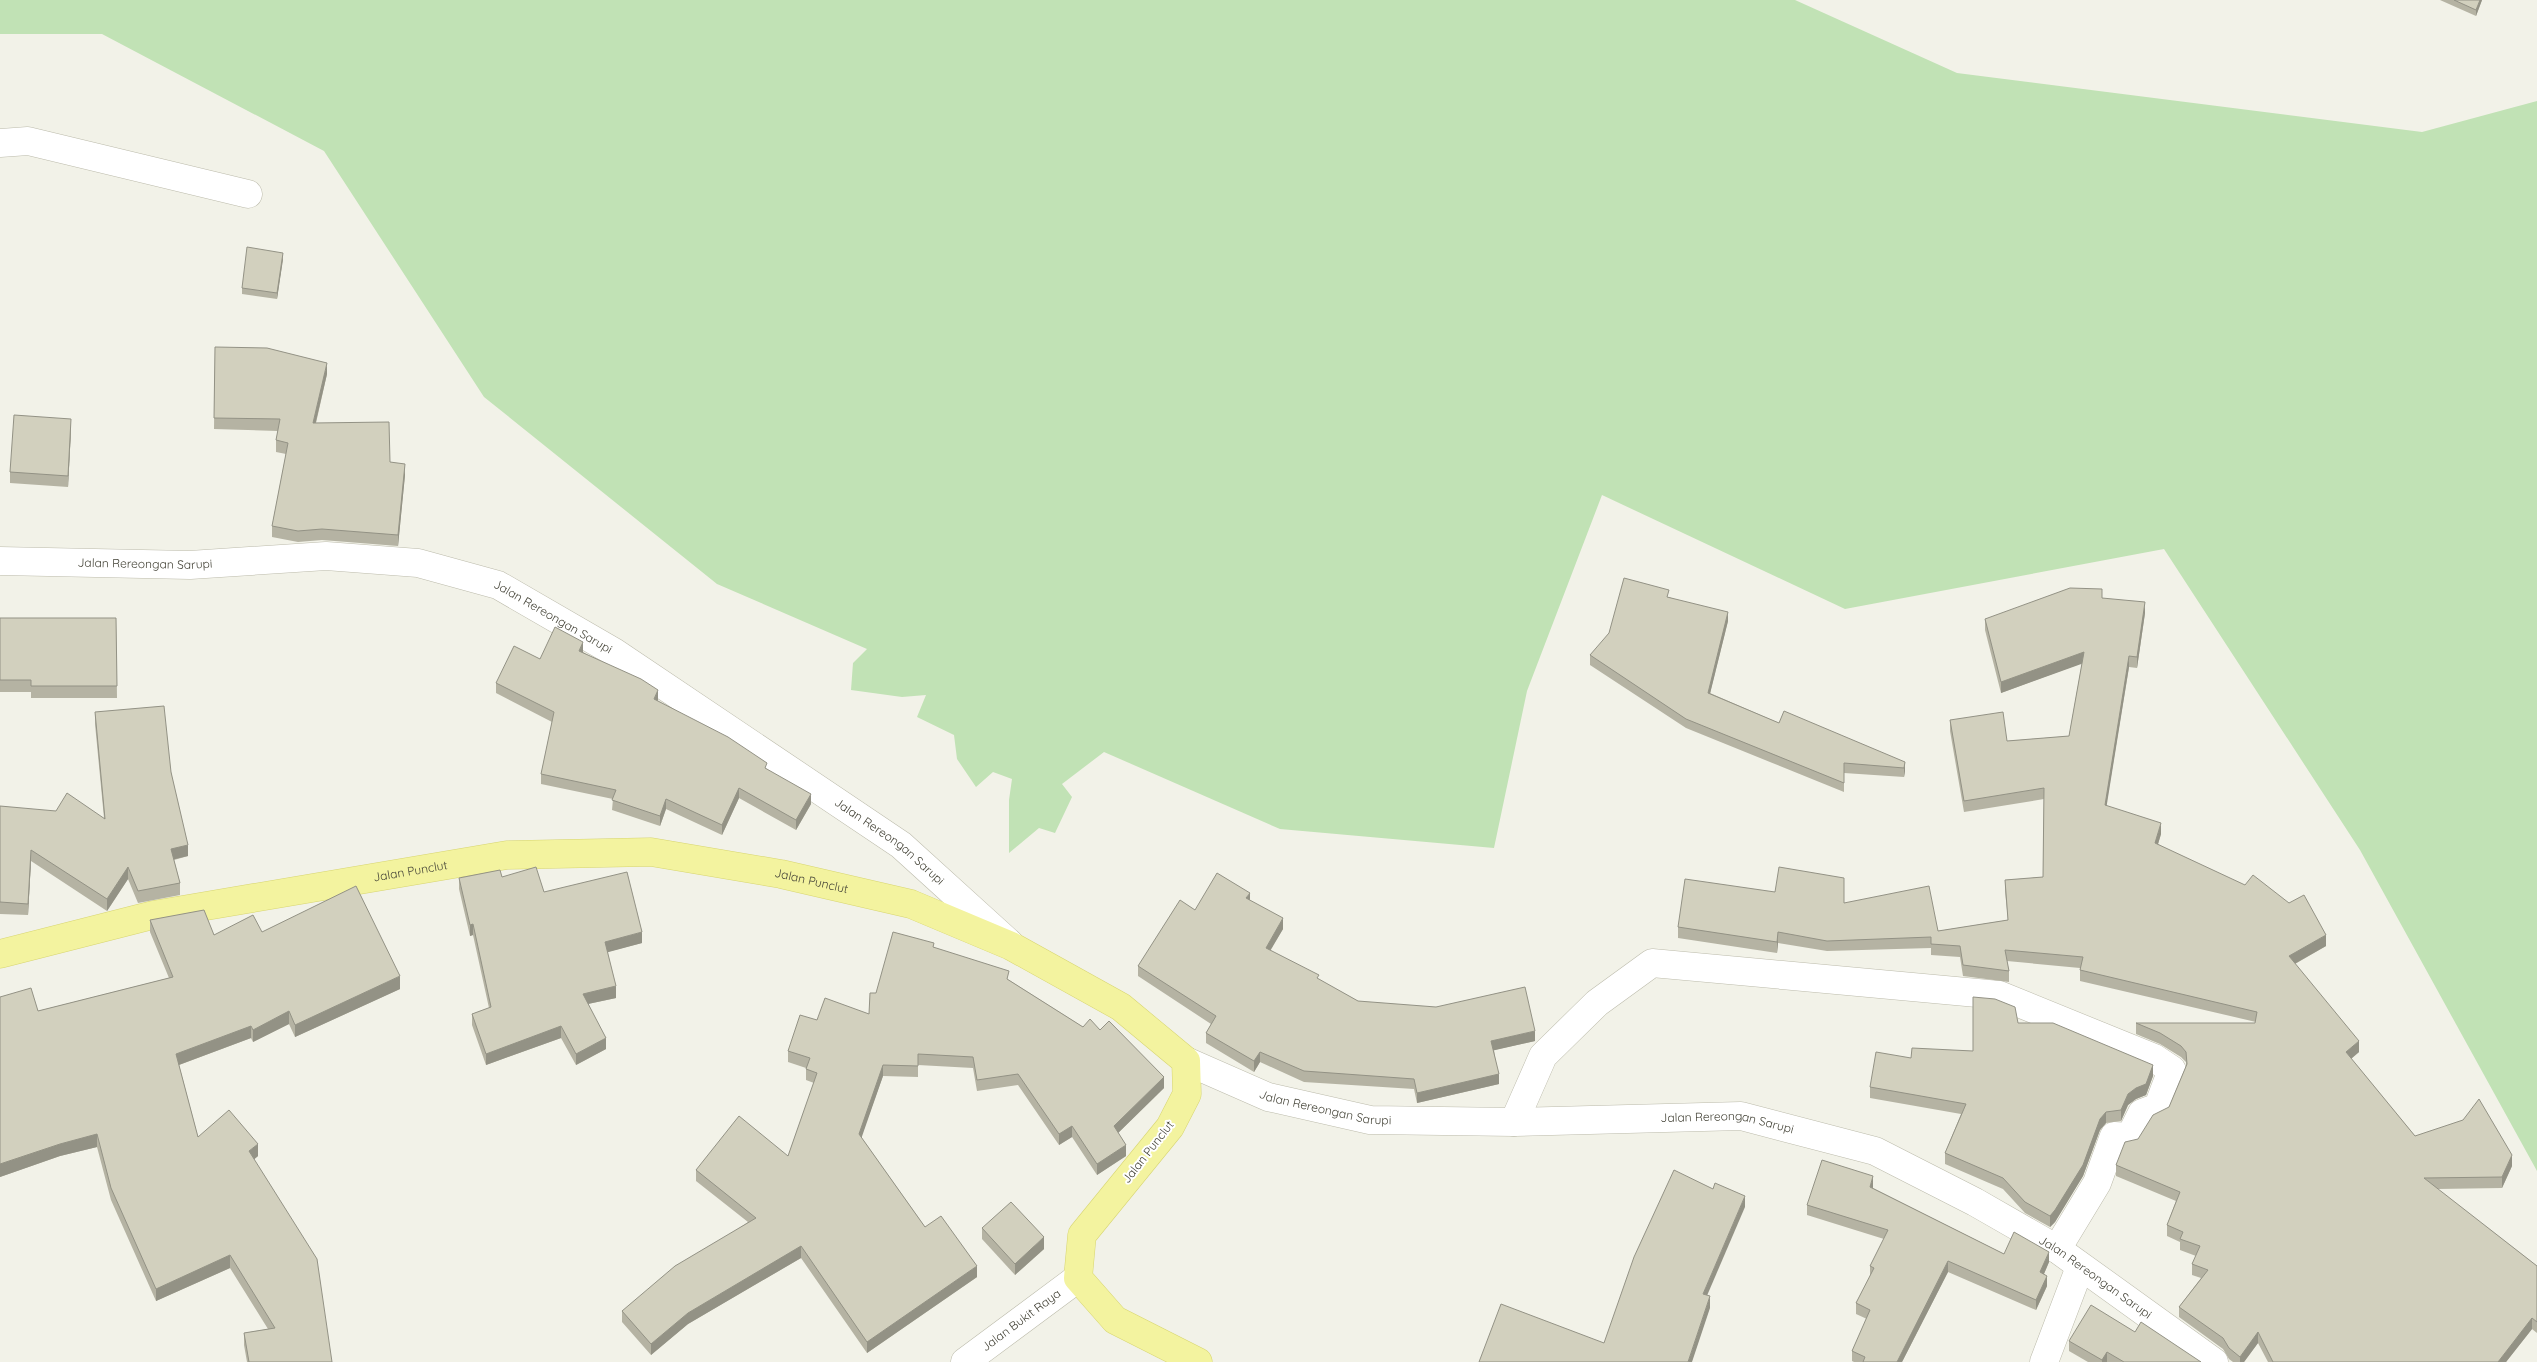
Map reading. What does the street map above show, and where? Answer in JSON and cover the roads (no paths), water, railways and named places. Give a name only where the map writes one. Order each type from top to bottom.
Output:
[{"type":"main road","name":"Jalan Punclut","points":[[0,954],[153,915],[507,855],[651,852],[781,874],[911,904],[1011,946],[1121,1007],[1186,1062],[1187,1094],[1170,1127],[1082,1235],[1078,1278]]},
{"type":"main road","points":[[1078,1278],[1116,1320],[1198,1362]]},
{"type":"street","points":[[0,143],[28,141],[248,194]]},
{"type":"street","name":"Jalan Rereongan Sarupi","points":[[0,562],[190,566],[326,556],[418,563],[498,585],[614,652],[901,845],[1011,946]]},
{"type":"street","points":[[1514,1122],[1543,1056],[1597,1003],[1652,963],[1999,996],[2154,1058],[2172,1070],[2158,1107],[2142,1113],[2130,1137],[2114,1136],[2097,1183],[2057,1249]]},
{"type":"street","name":"Jalan Rereongan Sarupi","points":[[1186,1062],[1268,1097],[1370,1120],[1514,1122],[1741,1116],[1875,1151],[1975,1202],[2057,1249],[2214,1362]]},
{"type":"street","points":[[2044,1362],[2080,1267]]},
{"type":"street","name":"Jalan Bukit Raya","points":[[965,1362],[1078,1278]]}]
